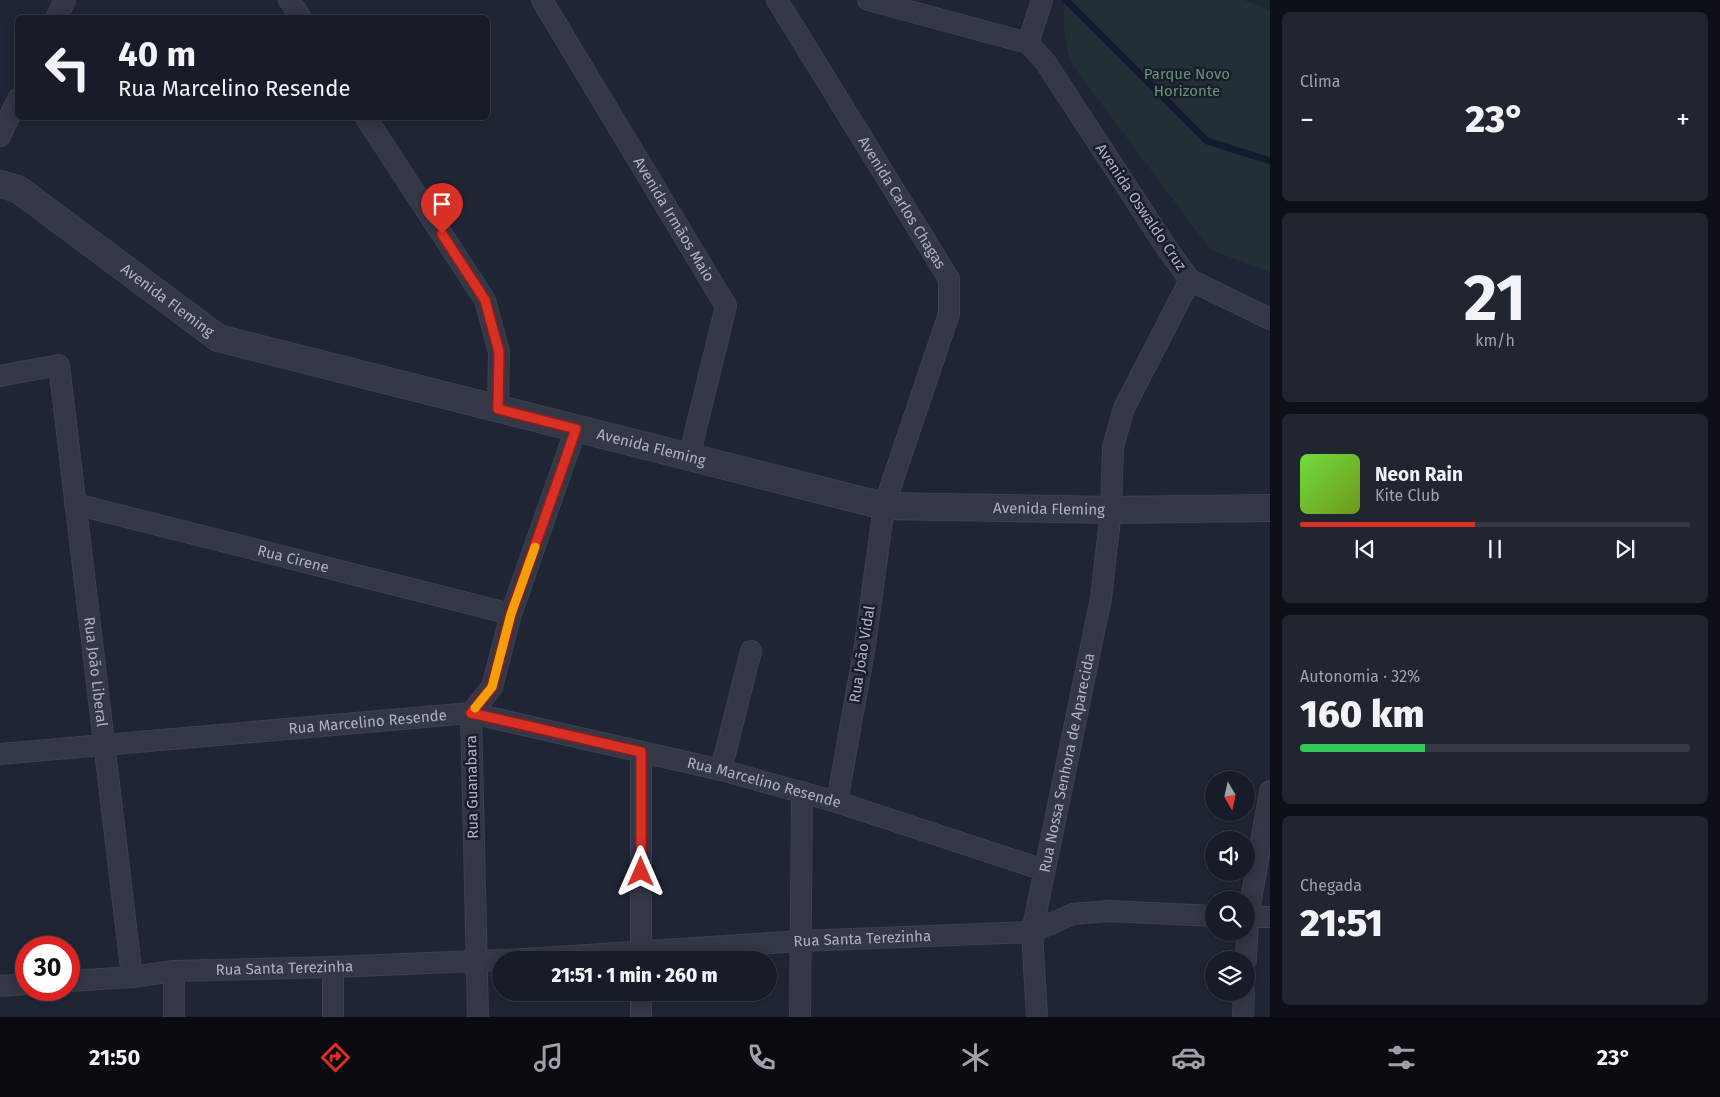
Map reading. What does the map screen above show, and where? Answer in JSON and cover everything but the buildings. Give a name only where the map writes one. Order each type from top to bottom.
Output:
[{"type":"street","points":[[58,15],[65,0]]},
{"type":"street","points":[[289,0],[299,15]]},
{"type":"street","name":"Avenida Irmãos Maio","points":[[542,0],[726,306],[689,457]]},
{"type":"street","name":"Avenida Carlos Chagas","points":[[777,0],[949,279],[949,314],[884,506]]},
{"type":"street","points":[[868,0],[1028,43],[1042,0]]},
{"type":"street","name":"Avenida Oswaldo Cruz","points":[[1028,43],[1046,63],[1168,250],[1190,280],[1124,408],[1113,447],[1111,510]]},
{"type":"street","points":[[0,136],[15,105]]},
{"type":"street","points":[[367,120],[485,300],[499,352],[498,409]]},
{"type":"street","name":"Avenida Fleming","points":[[0,184],[18,190],[218,338],[884,506],[1111,510],[1270,508]]},
{"type":"street","points":[[1190,280],[1270,319]]},
{"type":"street","name":"Rua João Liberal","points":[[0,376],[58,365],[132,977]]},
{"type":"street","points":[[471,713],[492,687],[511,614],[576,429]]},
{"type":"street","name":"Rua Cirene","points":[[75,504],[511,614]]},
{"type":"street","name":"Rua João Vidal","points":[[837,802],[865,645],[884,506]]},
{"type":"street","name":"Rua Nossa Senhora de Aparecida","points":[[1036,1017],[1032,932],[1101,598],[1111,510]]},
{"type":"street","points":[[722,770],[751,651]]},
{"type":"street","name":"Rua Marcelino Resende","points":[[0,754],[471,713],[722,770],[837,802],[1044,870]]},
{"type":"street","name":"Rua Guanabara","points":[[471,713],[478,1017]]},
{"type":"street","points":[[641,752],[641,951]]},
{"type":"street","points":[[1252,891],[1270,791]]},
{"type":"street","points":[[800,1017],[802,792]]},
{"type":"street","name":"Rua Santa Terezinha","points":[[694,951],[801,941],[1032,932],[1073,914],[1108,911],[1205,916]]},
{"type":"street","points":[[1255,917],[1270,918]]},
{"type":"street","name":"Rua Santa Terezinha","points":[[80,981],[174,971],[492,961]]},
{"type":"street","points":[[333,967],[333,1017]]},
{"type":"street","points":[[174,971],[174,1017]]},
{"type":"street","points":[[0,986],[15,985]]},
{"type":"street","points":[[641,1001],[642,1017]]},
{"type":"street","points":[[1243,1017],[1244,1001]]},
{"type":"green space","name":"Parque Novo Horizonte","points":[[1065,0],[1244,0],[1270,10],[1270,272],[1211,250],[1071,63],[1065,32]]},
{"type":"waterway","points":[[1066,0],[1207,141],[1270,161]]},
{"type":"slow traffic","points":[[475,708],[492,687],[511,614],[535,547]]},
{"type":"route","points":[[442,234],[485,300],[499,352],[498,409],[576,429],[511,614],[492,687],[471,713],[641,752],[641,872]]}]
